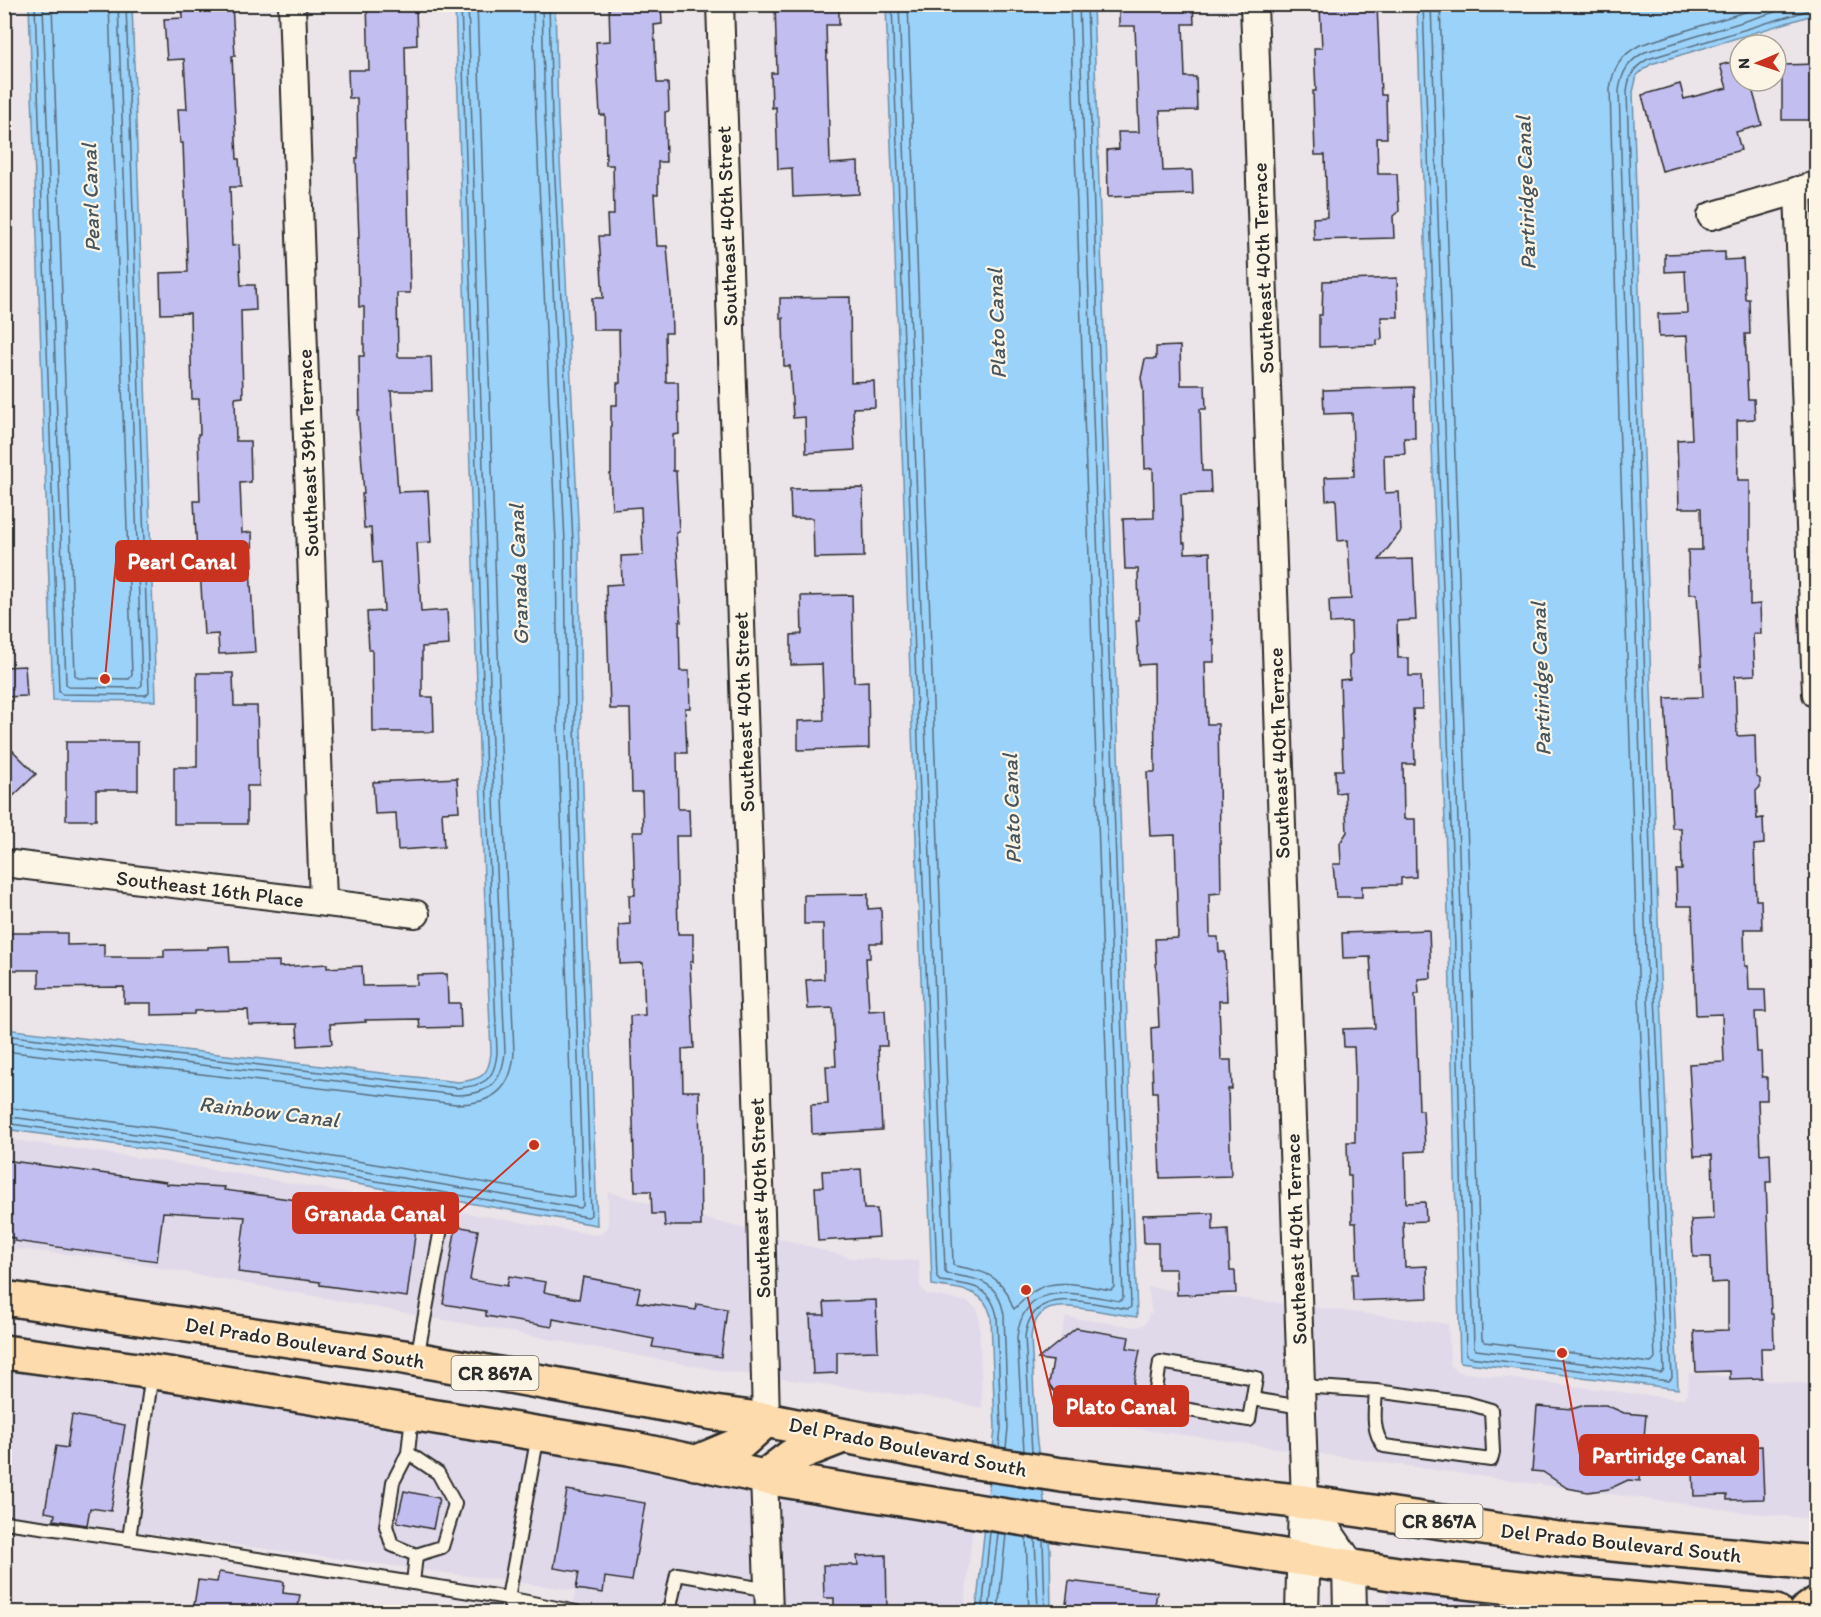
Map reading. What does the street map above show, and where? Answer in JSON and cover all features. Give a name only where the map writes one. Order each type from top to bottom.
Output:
[{"type":"main road","name":"Del Prado Boulevard South","points":[[4,1298],[417,1359],[714,1413],[766,1420],[983,1464],[1305,1502],[1558,1539],[1816,1563]]},
{"type":"main road","name":"CR 867A","points":[[4,1352],[152,1372],[629,1448],[764,1477],[1063,1525],[1177,1539],[1415,1576],[1693,1609],[1776,1612]]},
{"type":"main road","points":[[695,1463],[738,1445],[766,1420]]},
{"type":"main road","points":[[764,1477],[792,1456],[843,1436]]},
{"type":"main road","points":[[1805,1612],[1816,1604]]},
{"type":"street","name":"Southeast 39th Terrace","points":[[292,4],[323,902]]},
{"type":"street","name":"Southeast 40th Street","points":[[720,4],[766,1420]]},
{"type":"street","name":"Southeast 40th Terrace","points":[[1254,4],[1305,1502]]},
{"type":"street","points":[[1711,216],[1807,188],[1816,694]]},
{"type":"street","name":"Southeast 16th Place","points":[[4,863],[416,914]]},
{"type":"street","points":[[764,1477],[769,1601]]},
{"type":"street","points":[[1302,1612],[1305,1502]]},
{"type":"street","points":[[1305,1502],[1349,1566],[1350,1612]]},
{"type":"lane","points":[[417,1359],[440,1234]]},
{"type":"lane","points":[[1160,1362],[1256,1378],[1252,1399],[1249,1420],[1154,1404],[1160,1362]]},
{"type":"lane","points":[[129,1539],[152,1372]]},
{"type":"lane","points":[[1252,1399],[1376,1391],[1467,1403],[1491,1410],[1493,1452],[1491,1460],[1384,1446],[1377,1438],[1376,1391]]},
{"type":"lane","points":[[408,1453],[438,1473],[455,1504],[442,1547],[416,1555],[392,1545],[386,1526],[393,1482],[408,1453],[412,1414]]},
{"type":"lane","points":[[513,1612],[508,1598],[538,1434]]},
{"type":"lane","points":[[4,1522],[413,1583],[508,1598],[576,1612]]},
{"type":"lane","points":[[413,1583],[416,1555]]},
{"type":"lane","points":[[669,1612],[677,1574],[769,1601]]},
{"type":"shaded area","points":[[5,1139],[167,1162],[595,1235],[602,1234],[608,1227],[608,1192],[851,1258],[919,1261],[920,1286],[926,1294],[968,1302],[977,1309],[982,1408],[952,1401],[723,1371],[107,1258],[5,1248]]},
{"type":"shaded area","points":[[1148,1287],[1448,1324],[1450,1365],[1459,1372],[1677,1399],[1688,1394],[1689,1373],[1816,1385],[1816,1519],[1742,1512],[1061,1418],[1057,1349],[1066,1317],[1135,1327],[1142,1326],[1147,1322],[1149,1313],[1152,1314]]},
{"type":"shaded area","points":[[5,1364],[686,1473],[689,1478],[696,1475],[768,1490],[973,1524],[964,1612],[572,1612],[575,1590],[139,1532],[36,1522],[5,1516]]},
{"type":"shaded area","points":[[1389,1587],[1421,1589],[1571,1612],[1388,1612]]},
{"type":"water","points":[[29,5],[132,5],[156,701],[53,700]]},
{"type":"water","name":"Rainbow Canal","points":[[455,5],[555,5],[558,118],[579,542],[581,727],[597,1225],[169,1152],[5,1129],[5,1029],[458,1082],[478,1078],[488,1067],[491,1053]]},
{"type":"water","points":[[886,5],[1093,5],[1137,1317],[1063,1307],[1045,1311],[1034,1325],[1031,1337],[1036,1434],[1050,1550],[1051,1612],[976,1612],[995,1429],[991,1316],[987,1306],[976,1294],[932,1285]]},
{"type":"water","points":[[1417,5],[1816,5],[1816,14],[1753,33],[1728,33],[1728,41],[1651,64],[1637,75],[1633,92],[1659,950],[1678,1389],[1460,1362],[1448,913]]},
{"type":"building","points":[[182,4],[232,4],[237,159],[239,159],[241,187],[230,187],[232,246],[239,245],[241,285],[255,285],[256,310],[241,311],[243,397],[235,398],[236,441],[250,441],[251,482],[240,483],[242,533],[252,532],[253,567],[250,567],[255,652],[219,654],[218,634],[204,635],[194,501],[200,501],[199,399],[192,399],[190,313],[161,314],[160,273],[188,272],[183,143],[180,143],[178,109],[187,109],[184,59],[167,60],[164,19],[183,18]]},
{"type":"building","points":[[367,4],[416,4],[417,45],[405,46],[410,293],[397,293],[398,357],[431,357],[432,391],[391,391],[398,492],[428,491],[431,542],[417,543],[421,612],[447,610],[449,645],[422,647],[422,697],[433,697],[434,732],[373,732],[372,650],[369,650],[367,612],[384,611],[381,562],[373,563],[371,528],[364,528],[358,410],[360,410],[359,356],[364,356],[364,307],[359,307],[357,98],[349,98],[348,70],[369,70]]},
{"type":"building","points":[[609,4],[661,4],[662,24],[654,25],[657,83],[668,83],[669,111],[665,112],[666,162],[658,162],[658,194],[654,194],[657,246],[667,246],[671,296],[672,333],[665,333],[666,382],[678,382],[679,434],[673,435],[673,471],[676,471],[679,532],[676,532],[681,622],[679,622],[680,671],[689,671],[690,708],[685,708],[687,753],[677,753],[678,809],[689,809],[690,836],[676,836],[678,934],[693,934],[693,962],[690,962],[694,1048],[682,1049],[683,1091],[699,1091],[701,1226],[665,1226],[664,1214],[652,1214],[651,1191],[635,1191],[630,1016],[645,1015],[643,963],[620,964],[619,925],[630,924],[629,895],[635,895],[633,832],[643,832],[642,792],[632,792],[630,709],[610,709],[606,585],[622,584],[621,556],[643,555],[641,507],[612,509],[611,405],[617,405],[617,383],[620,383],[619,330],[593,330],[592,298],[603,298],[599,236],[608,236],[607,215],[614,215],[613,165],[606,165],[605,115],[600,115],[596,42],[610,41]]},
{"type":"building","points":[[775,4],[839,4],[839,25],[826,25],[830,164],[858,162],[859,194],[793,197],[792,168],[778,169],[776,107],[772,108],[771,73],[777,73]]},
{"type":"building","points":[[1119,4],[1193,4],[1194,24],[1183,24],[1185,77],[1196,77],[1197,110],[1160,111],[1163,171],[1192,170],[1193,194],[1108,197],[1107,150],[1119,149],[1118,132],[1139,132],[1135,26],[1119,26]]},
{"type":"building","points":[[1377,6],[1381,95],[1386,95],[1387,138],[1377,138],[1378,174],[1397,174],[1399,211],[1393,216],[1394,238],[1314,240],[1313,218],[1327,217],[1325,155],[1315,155],[1314,48],[1322,48],[1320,8]]},
{"type":"building","points":[[1728,63],[1728,93],[1753,93],[1762,125],[1736,132],[1741,150],[1662,171],[1642,95],[1680,84],[1684,99],[1727,88],[1720,65]]},
{"type":"building","points":[[1816,64],[1816,120],[1782,120],[1782,93],[1788,93],[1788,65]]},
{"type":"building","points":[[1725,252],[1725,260],[1743,259],[1745,299],[1749,299],[1750,334],[1745,334],[1748,399],[1754,399],[1755,419],[1737,420],[1738,480],[1750,480],[1750,605],[1760,604],[1761,634],[1753,634],[1755,675],[1735,676],[1737,736],[1755,735],[1756,776],[1760,779],[1760,787],[1756,791],[1757,819],[1763,818],[1764,844],[1754,845],[1756,900],[1761,900],[1762,929],[1744,929],[1745,966],[1748,966],[1749,990],[1765,990],[1766,1012],[1755,1012],[1757,1052],[1761,1052],[1762,1077],[1767,1077],[1767,1100],[1758,1100],[1760,1154],[1770,1153],[1771,1182],[1766,1182],[1774,1348],[1761,1348],[1762,1378],[1730,1379],[1730,1371],[1696,1372],[1694,1331],[1728,1330],[1728,1282],[1711,1283],[1710,1257],[1693,1257],[1691,1220],[1714,1219],[1712,1155],[1694,1156],[1689,1064],[1724,1062],[1722,1014],[1696,1015],[1692,906],[1677,906],[1676,870],[1682,870],[1681,828],[1672,828],[1665,698],[1703,697],[1697,594],[1689,594],[1688,550],[1702,550],[1701,508],[1679,508],[1677,440],[1692,439],[1687,336],[1659,337],[1658,314],[1687,313],[1685,271],[1665,272],[1665,254]]},
{"type":"building","points":[[1397,278],[1398,317],[1381,317],[1382,339],[1377,340],[1377,345],[1319,347],[1319,315],[1322,315],[1323,281]]},
{"type":"building","points":[[850,297],[851,382],[874,381],[875,407],[853,408],[855,450],[806,453],[805,417],[793,418],[790,366],[784,366],[783,318],[780,318],[780,298]]},
{"type":"building","points":[[1180,346],[1181,385],[1205,385],[1206,409],[1200,409],[1202,471],[1210,471],[1211,493],[1181,494],[1185,553],[1210,552],[1214,662],[1205,662],[1207,724],[1218,724],[1221,893],[1209,894],[1210,937],[1218,937],[1219,952],[1225,952],[1227,1001],[1219,1001],[1221,1060],[1231,1060],[1232,1089],[1228,1089],[1231,1176],[1160,1178],[1157,1092],[1153,1092],[1151,1028],[1159,1027],[1155,939],[1178,938],[1175,835],[1150,836],[1147,772],[1155,772],[1154,664],[1139,665],[1136,620],[1139,620],[1138,569],[1125,569],[1123,519],[1154,518],[1153,468],[1145,469],[1141,378],[1145,359],[1156,359],[1156,347]]},
{"type":"building","points":[[1414,387],[1415,438],[1404,438],[1405,454],[1384,455],[1385,493],[1399,492],[1401,531],[1379,560],[1413,559],[1416,620],[1397,621],[1398,658],[1409,658],[1409,676],[1421,676],[1422,709],[1413,709],[1415,764],[1403,764],[1404,819],[1415,819],[1416,877],[1401,878],[1401,885],[1362,886],[1362,897],[1336,897],[1333,864],[1341,864],[1340,843],[1347,832],[1345,792],[1336,793],[1335,770],[1343,770],[1340,680],[1350,679],[1349,656],[1352,653],[1351,622],[1330,623],[1329,600],[1351,599],[1348,540],[1338,541],[1336,499],[1326,500],[1325,477],[1354,476],[1352,413],[1324,414],[1323,390]]},
{"type":"building","points":[[863,488],[864,557],[814,558],[813,518],[791,518],[790,489]]},
{"type":"building","points":[[852,595],[854,682],[868,681],[869,748],[798,750],[798,721],[824,720],[822,664],[791,665],[791,635],[802,634],[801,596]]},
{"type":"building","points":[[25,666],[27,696],[4,697],[4,667]]},
{"type":"building","points":[[197,673],[233,673],[234,706],[257,706],[259,786],[247,786],[247,824],[174,824],[174,767],[197,767]]},
{"type":"building","points":[[4,742],[36,774],[4,805]]},
{"type":"building","points":[[66,742],[138,742],[138,790],[96,790],[96,820],[66,820]]},
{"type":"building","points":[[457,778],[459,811],[442,812],[444,847],[398,850],[396,813],[375,814],[373,782]]},
{"type":"building","points":[[868,894],[868,909],[881,908],[882,943],[870,943],[870,958],[866,958],[869,1011],[885,1010],[887,1046],[878,1046],[882,1130],[812,1134],[811,1105],[828,1104],[826,1066],[836,1066],[833,1008],[808,1009],[806,980],[824,979],[823,924],[804,924],[804,895]]},
{"type":"building","points":[[1429,930],[1431,978],[1418,979],[1419,994],[1415,994],[1419,1110],[1423,1110],[1425,1151],[1405,1152],[1406,1203],[1425,1202],[1426,1221],[1403,1222],[1405,1267],[1427,1266],[1428,1298],[1353,1301],[1352,1274],[1358,1274],[1356,1223],[1352,1223],[1351,1176],[1348,1176],[1347,1142],[1355,1142],[1355,1071],[1354,1047],[1344,1047],[1343,1029],[1375,1028],[1370,957],[1343,958],[1342,933]]},
{"type":"building","points":[[4,933],[67,933],[67,945],[104,944],[104,957],[164,957],[164,950],[229,946],[230,962],[279,961],[279,967],[327,964],[327,968],[362,966],[363,986],[417,985],[417,975],[447,974],[448,1003],[460,1003],[461,1027],[420,1028],[419,1019],[365,1020],[366,1022],[330,1024],[332,1044],[298,1046],[297,1024],[249,1025],[248,1010],[151,1015],[151,1003],[124,1003],[124,987],[39,988],[39,970],[4,970]]},
{"type":"building","points":[[4,1160],[166,1182],[166,1184],[225,1187],[224,1190],[417,1220],[407,1297],[320,1285],[320,1282],[238,1272],[245,1217],[163,1212],[157,1261],[14,1241],[15,1238],[4,1237]]},
{"type":"building","points":[[861,1169],[864,1209],[877,1209],[879,1237],[818,1241],[815,1187],[823,1187],[822,1171]]},
{"type":"building","points":[[1213,1213],[1213,1230],[1228,1229],[1230,1271],[1235,1271],[1236,1293],[1177,1295],[1176,1269],[1158,1269],[1158,1243],[1144,1243],[1143,1215]]},
{"type":"building","points":[[456,1226],[478,1230],[470,1280],[507,1286],[509,1276],[546,1282],[544,1292],[579,1299],[583,1277],[640,1288],[637,1302],[696,1310],[697,1304],[727,1309],[721,1357],[652,1347],[654,1339],[553,1319],[552,1327],[486,1316],[486,1311],[443,1304]]},
{"type":"building","points":[[876,1300],[878,1351],[837,1352],[837,1373],[813,1374],[810,1315],[825,1315],[824,1302]]},
{"type":"building","points":[[1076,1328],[1129,1337],[1127,1348],[1140,1350],[1132,1393],[1120,1391],[1116,1415],[1094,1411],[1094,1407],[1062,1402],[1049,1384],[1053,1361],[1038,1359]]},
{"type":"building","points":[[1585,1405],[1606,1405],[1624,1413],[1646,1415],[1640,1481],[1628,1480],[1609,1489],[1588,1492],[1567,1488],[1543,1472],[1532,1471],[1537,1406],[1572,1409]]},
{"type":"building","points":[[72,1415],[125,1425],[111,1511],[90,1508],[87,1525],[54,1520],[55,1514],[45,1512],[56,1446],[67,1448]]},
{"type":"building","points":[[1762,1446],[1764,1499],[1727,1500],[1727,1495],[1694,1496],[1692,1448]]},
{"type":"building","points":[[567,1490],[645,1503],[632,1581],[605,1577],[603,1593],[576,1589],[579,1572],[554,1568]]},
{"type":"building","points":[[404,1491],[439,1498],[433,1529],[397,1522]]},
{"type":"building","points":[[886,1555],[887,1610],[862,1611],[862,1608],[834,1608],[834,1598],[824,1598],[823,1565],[858,1565],[857,1556]]},
{"type":"building","points":[[219,1572],[284,1582],[283,1593],[300,1595],[297,1612],[193,1612],[198,1580],[217,1582]]},
{"type":"building","points":[[1069,1581],[1157,1592],[1154,1612],[1065,1612]]},
{"type":"place","name":"Pearl Canal","points":[[105,679]]},
{"type":"place","name":"Granada Canal","points":[[534,1145]]},
{"type":"place","name":"Plato Canal","points":[[1026,1290]]},
{"type":"place","name":"Partiridge Canal","points":[[1562,1353]]}]
